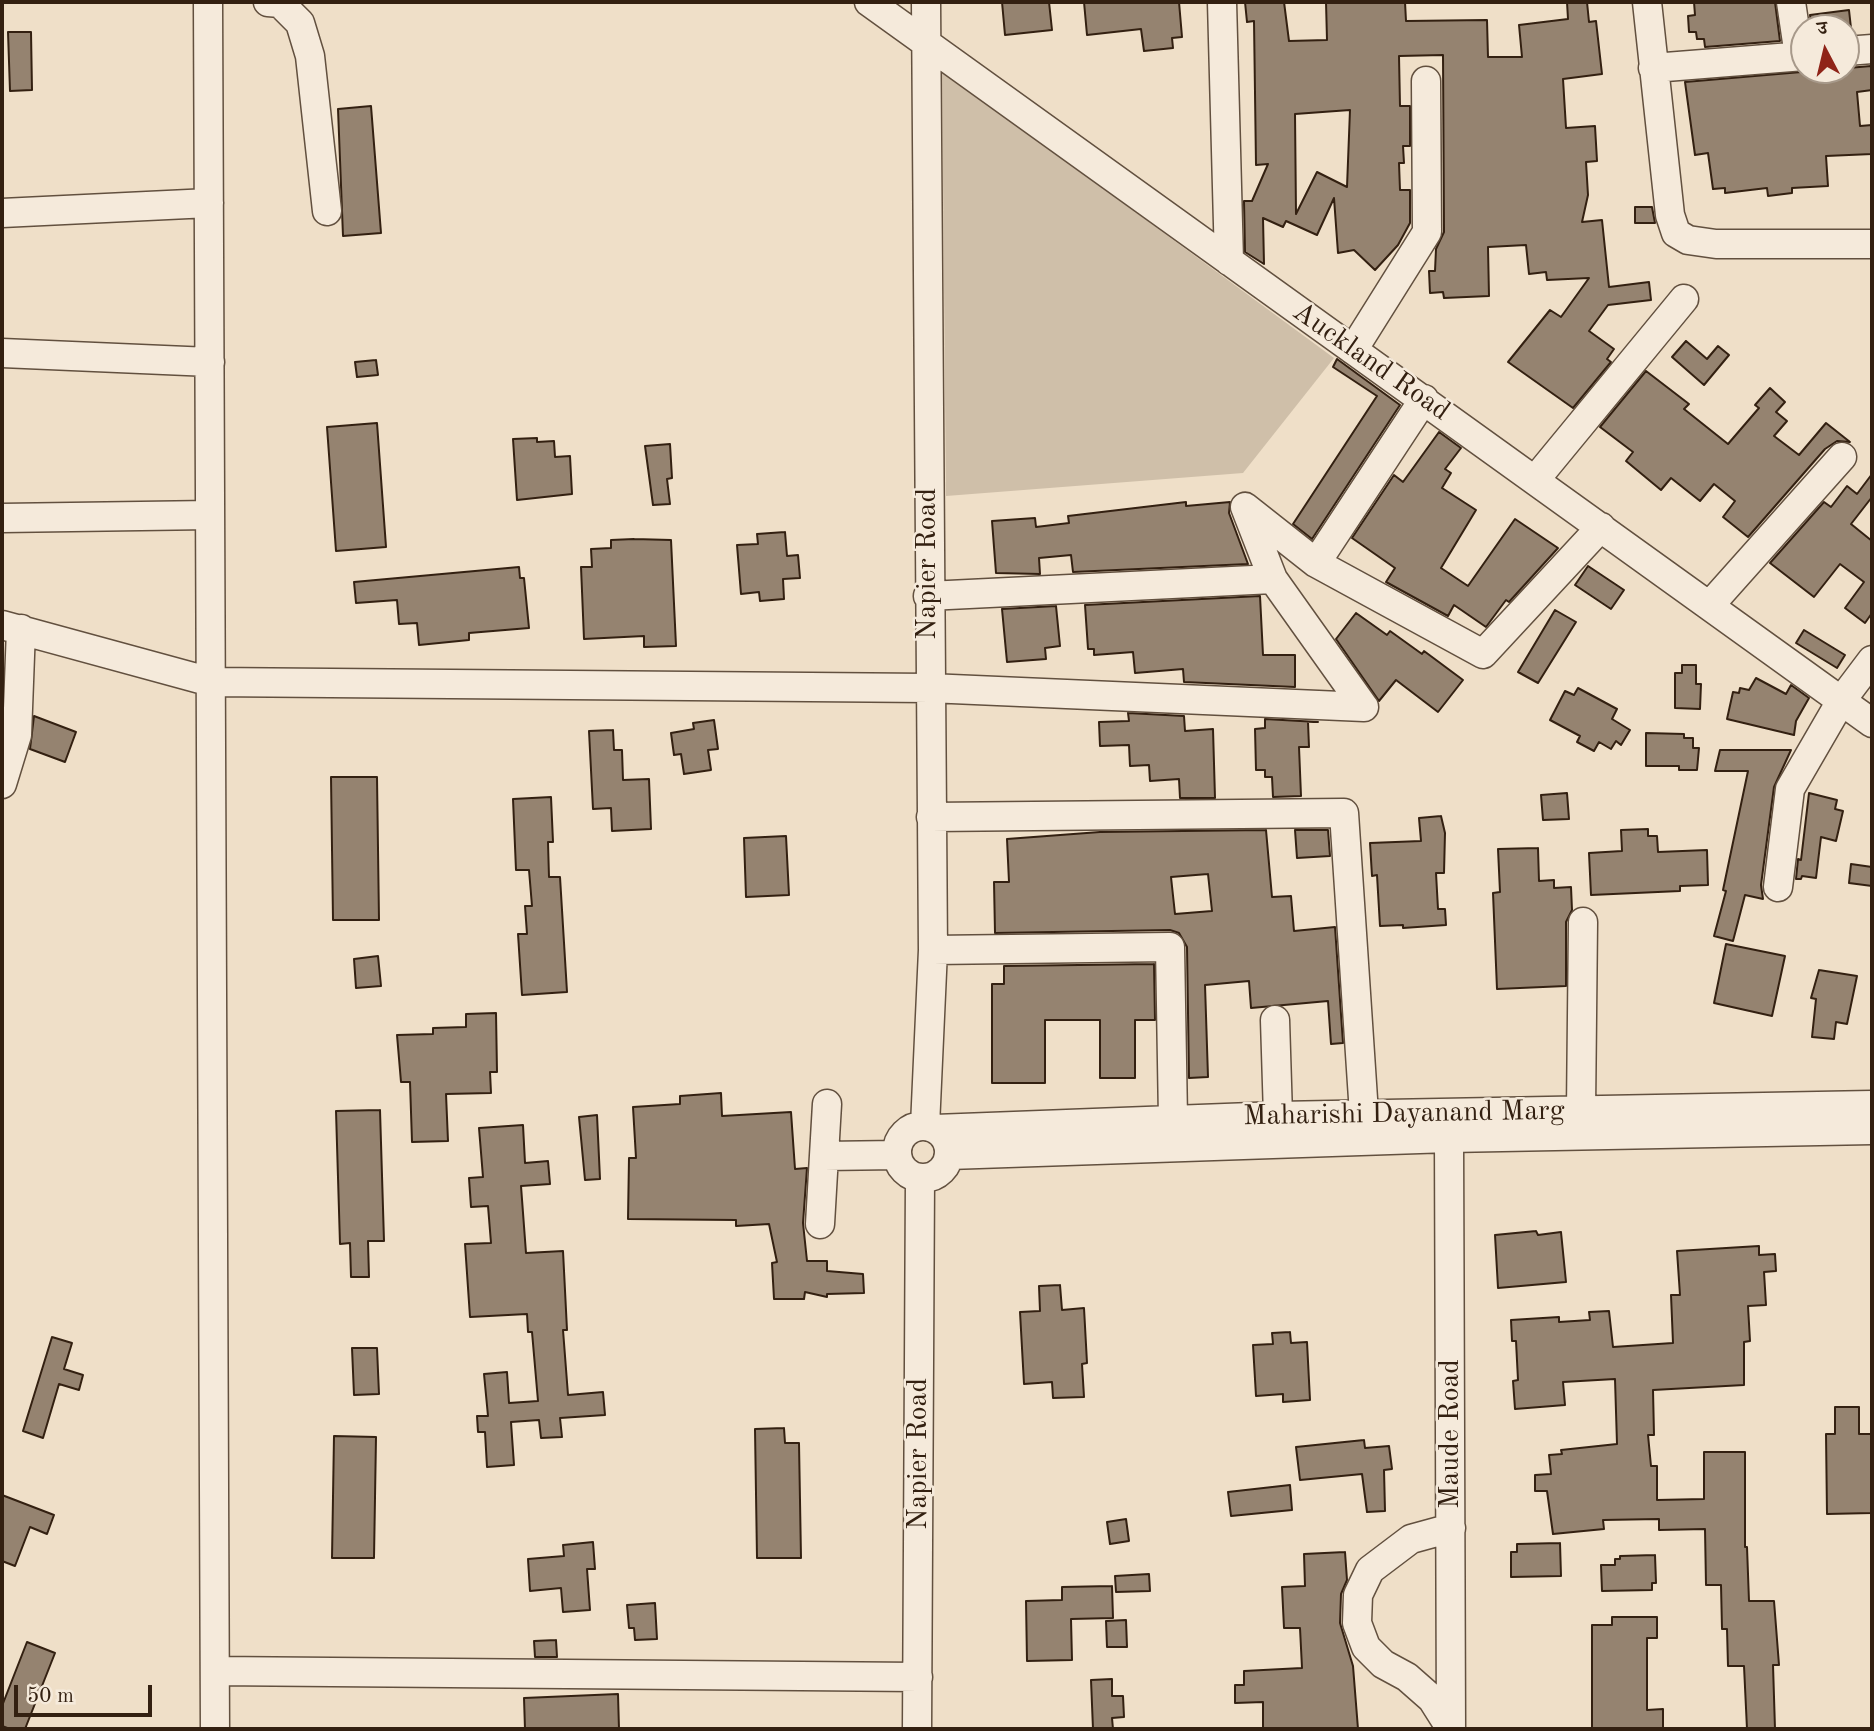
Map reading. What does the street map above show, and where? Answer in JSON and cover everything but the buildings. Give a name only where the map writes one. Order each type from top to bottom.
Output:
[{"type":"street","points":[[208,2],[215,1729]]},
{"type":"street","points":[[268,2],[279,4],[300,23],[310,56],[327,211]]},
{"type":"street","name":"Auckland Road","points":[[869,2],[1353,350],[1424,398],[1872,723]]},
{"type":"street","name":"Napier Road","points":[[926,2],[928,596],[933,950],[930,1127]]},
{"type":"street","points":[[1222,2],[1229,261]]},
{"type":"street","points":[[1647,2],[1670,215],[1676,233],[1688,240],[1716,244],[1872,244]]},
{"type":"street","points":[[1653,68],[1790,57]]},
{"type":"street","points":[[1353,350],[1427,232],[1426,81]]},
{"type":"street","points":[[2,213],[209,203]]},
{"type":"street","points":[[1535,480],[1684,299]]},
{"type":"street","points":[[2,353],[210,362]]},
{"type":"street","points":[[1316,563],[1424,398]]},
{"type":"street","points":[[1710,605],[1842,457]]},
{"type":"street","points":[[2,784],[17,735],[14,627],[211,681],[929,688],[1364,707],[1273,579],[1245,507],[1316,563],[1483,654],[1601,527]]},
{"type":"street","points":[[2,518],[210,515]]},
{"type":"street","points":[[928,596],[1273,579]]},
{"type":"street","points":[[1778,887],[1790,789],[1841,701],[1872,660]]},
{"type":"street","points":[[931,817],[1345,813],[1363,1114]]},
{"type":"street","points":[[1581,1110],[1583,922]]},
{"type":"street","points":[[933,950],[1170,947],[1173,1119]]},
{"type":"street","points":[[1275,1020],[1278,1116]]},
{"type":"street","points":[[820,1223],[827,1104]]},
{"type":"street","name":"Maharishi Dayanand Marg","points":[[930,1127],[1363,1114],[1872,1105]]},
{"type":"street","points":[[930,1127],[944,1135],[949,1155],[944,1168],[933,1177],[919,1178],[900,1166],[897,1155],[904,1134],[930,1127]]},
{"type":"street","name":"Maharishi Dayanand Marg","points":[[949,1155],[1449,1138],[1872,1130]]},
{"type":"street","name":"Maude Road","points":[[1449,1138],[1451,1729]]},
{"type":"street","points":[[824,1156],[897,1155]]},
{"type":"street","name":"Napier Road","points":[[917,1729],[919,1178]]},
{"type":"street","points":[[1451,1528],[1411,1539],[1370,1570],[1358,1595],[1357,1623],[1366,1647],[1383,1664],[1407,1677],[1432,1699],[1451,1729]]},
{"type":"street","points":[[215,1671],[918,1677]]},
{"type":"shaded area","points":[[942,70],[1334,358],[1243,473],[946,496]]}]
